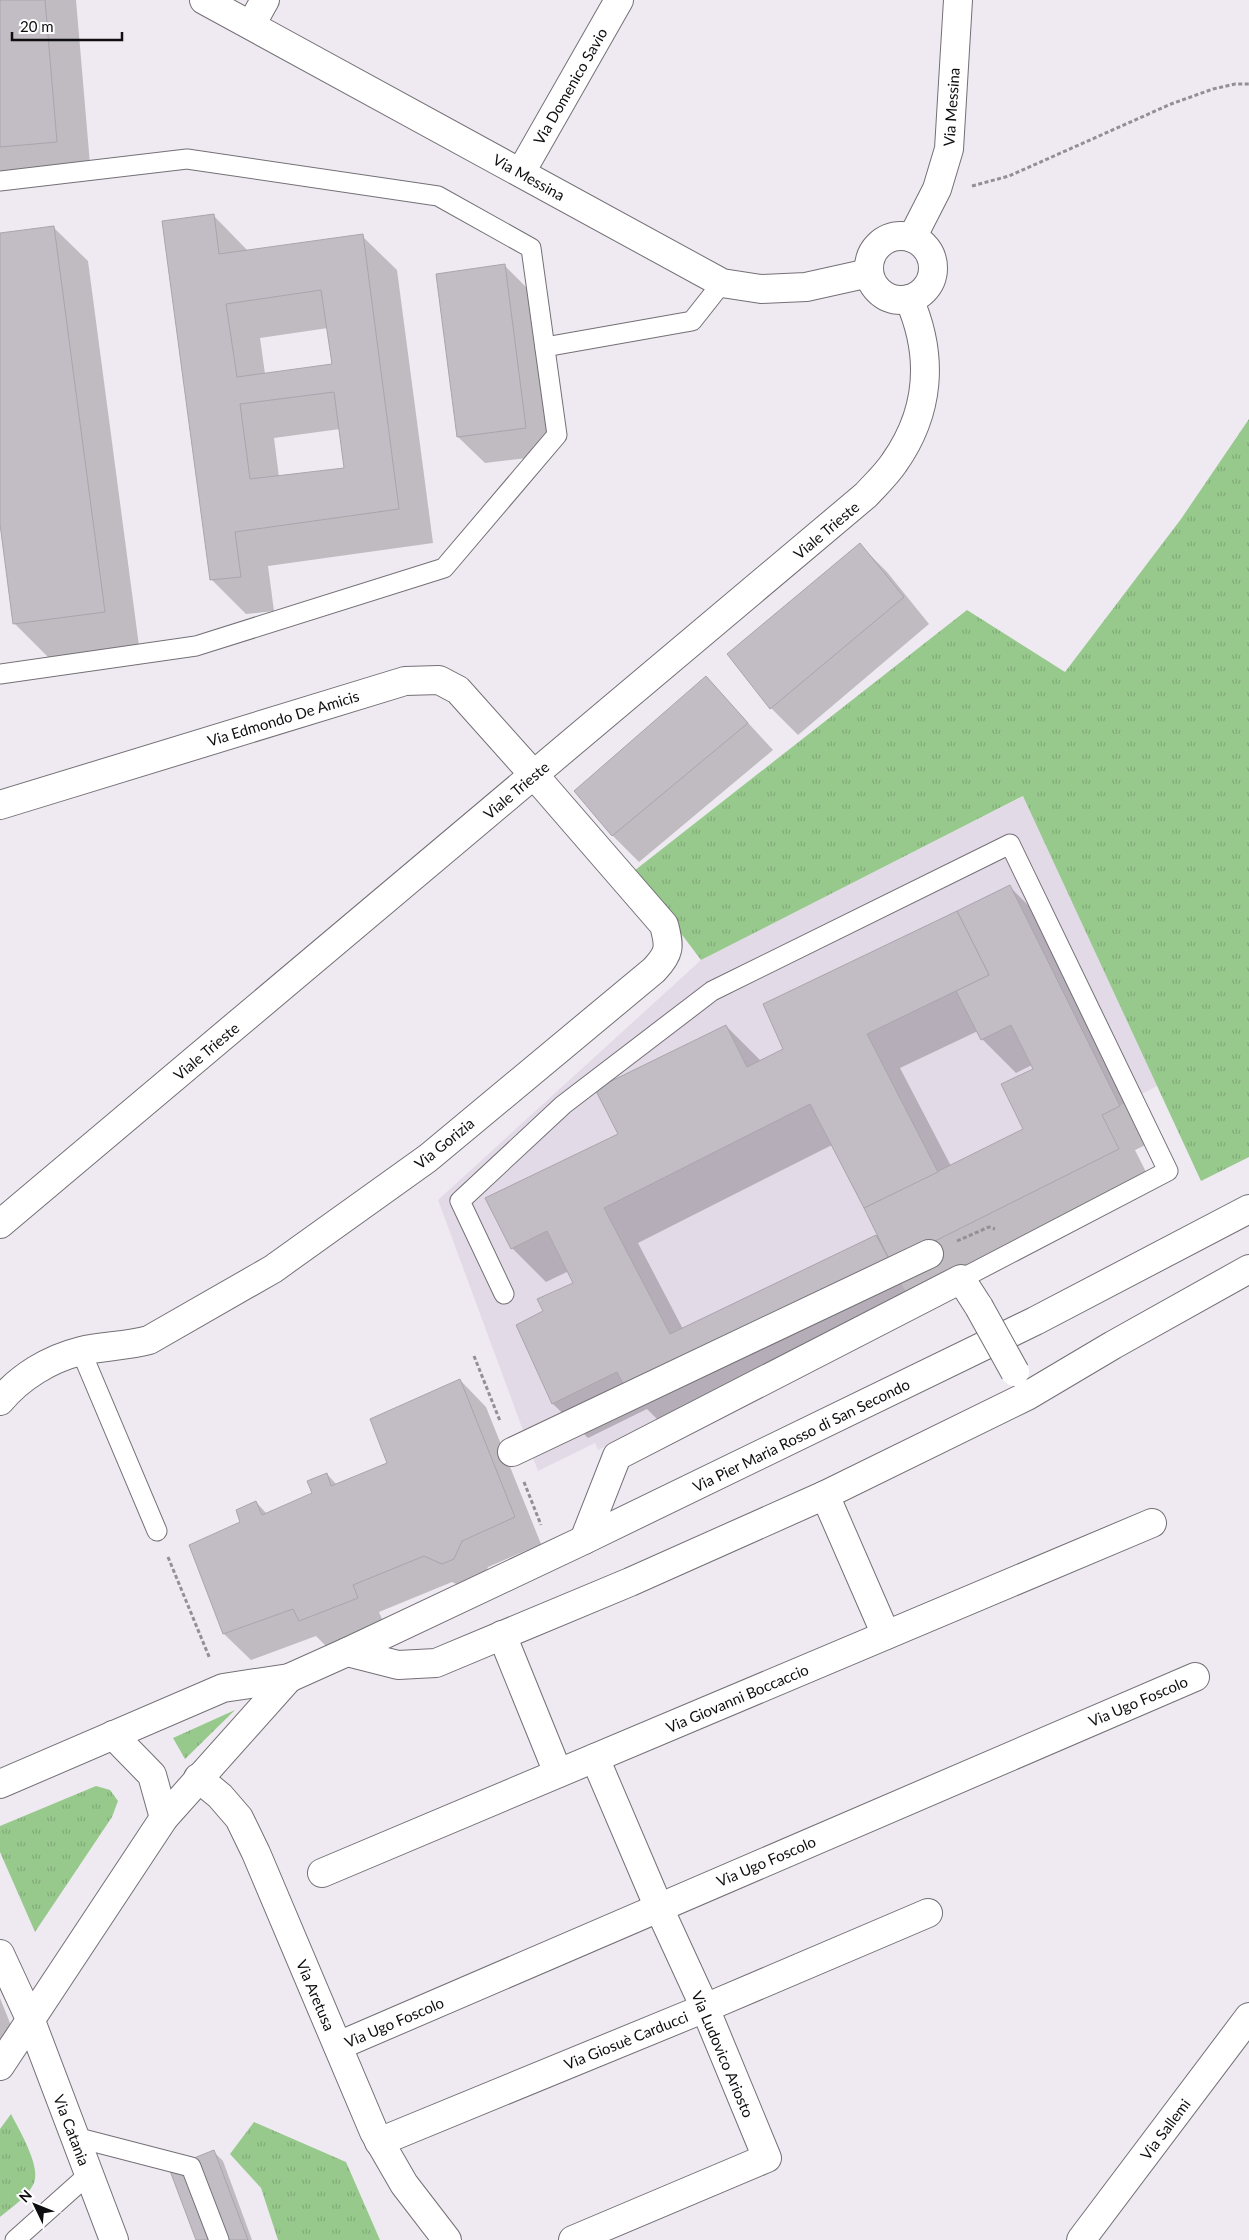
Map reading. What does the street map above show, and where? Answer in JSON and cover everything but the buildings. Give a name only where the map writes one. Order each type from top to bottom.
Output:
[{"type":"street","name":"Via Messina","points":[[204,0],[722,283],[761,290],[806,287],[869,273]]},
{"type":"street","points":[[251,25],[264,0]]},
{"type":"street","name":"Via Domenico Savio","points":[[521,172],[619,0]]},
{"type":"street","name":"Via Messina","points":[[912,238],[937,189],[949,149],[958,0]]},
{"type":"street","points":[[900,236],[912,238],[924,245],[931,256],[933,269],[930,282],[921,293],[909,299],[896,300],[883,295],[874,285],[869,273],[870,260],[876,248],[887,240],[900,236]]},
{"type":"street","name":"Viale Trieste","points":[[0,1224],[866,495],[894,464],[913,431],[925,388],[925,350],[918,319],[909,299]]},
{"type":"street","name":"Via Edmondo De Amicis","points":[[0,805],[405,681],[439,680],[458,690],[534,776]]},
{"type":"street","name":"Via Gorizia","points":[[0,1401],[14,1385],[27,1375],[81,1351],[134,1344],[149,1340],[274,1269],[428,1158],[654,970],[665,958],[669,944],[664,925],[534,776]]},
{"type":"street","name":"Via Pier Maria Rosso di San Secondo","points":[[0,1784],[222,1688],[289,1678],[347,1652],[584,1540],[1035,1321],[1249,1208]]},
{"type":"street","points":[[512,1452],[929,1254]]},
{"type":"street","points":[[347,1652],[398,1665],[436,1663],[630,1582],[826,1495],[1021,1384],[1113,1345],[1249,1269]]},
{"type":"street","points":[[584,1540],[617,1456],[961,1278],[1021,1384]]},
{"type":"street","points":[[826,1495],[886,1635]]},
{"type":"street","name":"Via Giovanni Boccaccio","points":[[322,1873],[1152,1523]]},
{"type":"street","points":[[502,1635],[558,1773]]},
{"type":"street","name":"Via Ugo Foscolo","points":[[338,2046],[1195,1677]]},
{"type":"street","points":[[0,2066],[164,1818],[289,1678]]},
{"type":"street","points":[[113,1735],[152,1775],[164,1818]]},
{"type":"street","name":"Via Ludovico Ariosto","points":[[573,2240],[766,2158],[705,2008],[659,1908],[595,1758]]},
{"type":"street","name":"Via Aretusa","points":[[198,1778],[220,1796],[239,1818],[256,1853],[379,2142],[404,2184],[447,2240]]},
{"type":"street","name":"Via Giosuè Carducci","points":[[379,2142],[705,2008],[928,1912]]},
{"type":"street","name":"Via Catania","points":[[0,1954],[31,2021],[114,2240]]},
{"type":"street","name":"Via Sallemi","points":[[1081,2240],[1249,2017]]},
{"type":"lane","points":[[0,181],[186,159],[438,196],[532,248],[557,435],[444,568],[196,646],[0,674]]},
{"type":"lane","points":[[545,347],[692,321],[722,283]]},
{"type":"lane","points":[[504,1294],[460,1201],[563,1105],[712,991],[1010,844],[1168,1171],[961,1278]]},
{"type":"lane","points":[[81,1351],[157,1531]]},
{"type":"lane","points":[[75,2137],[191,2167],[219,2240]]},
{"type":"lane","points":[[15,2240],[89,2174]]},
{"type":"path","points":[[937,189],[981,185],[1009,176],[1171,104],[1213,89],[1235,84],[1249,84]]},
{"type":"path","points":[[157,1531],[222,1688]]},
{"type":"shaded area","points":[[1024,796],[1157,1086],[1102,1115],[1119,1149],[891,1263],[908,1296],[598,1450],[595,1443],[538,1471],[438,1200],[701,960]]},
{"type":"green space","points":[[1249,419],[1249,1157],[1201,1181],[1023,796],[701,960],[634,871],[967,610],[1065,672],[1181,519]]},
{"type":"green space","points":[[235,1710],[185,1759],[173,1738]]},
{"type":"green space","points":[[96,1786],[110,1790],[118,1801],[112,1817],[35,1932],[0,1852],[0,1826]]},
{"type":"green space","points":[[11,2114],[33,2160],[35,2178],[33,2185],[18,2203],[0,2217],[0,2129]]},
{"type":"green space","points":[[254,2122],[346,2162],[380,2240],[278,2240],[261,2188],[230,2154]]}]
